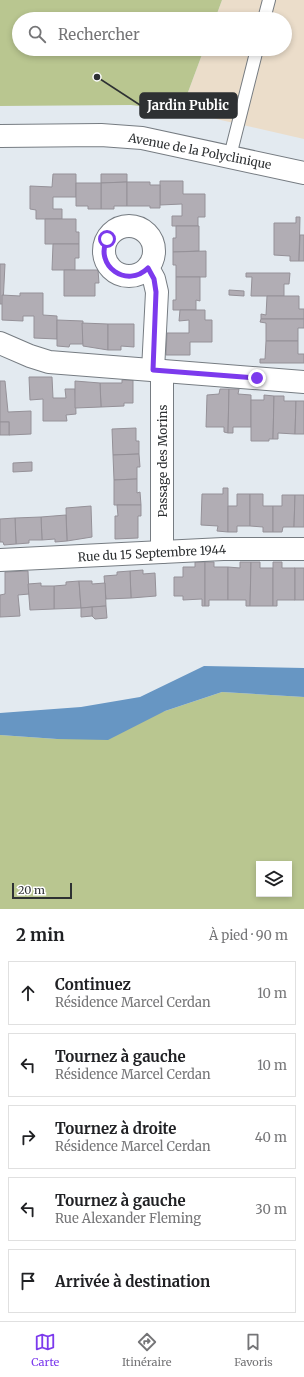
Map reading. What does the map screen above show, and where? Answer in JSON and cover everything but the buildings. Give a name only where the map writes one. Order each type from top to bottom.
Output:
[{"type":"street","name":"Avenue de la Polyclinique","points":[[0,136],[130,136],[166,142],[304,172]]},
{"type":"street","name":"Passage des Morins","points":[[148,268],[154,279],[156,292],[162,552]]},
{"type":"street","points":[[0,343],[30,356],[49,362],[304,382]]},
{"type":"street","name":"Rue du 15 Septembre 1944","points":[[0,560],[162,552],[304,549]]},
{"type":"lane","points":[[266,12],[269,0]]},
{"type":"lane","points":[[230,156],[255,56]]},
{"type":"shaded area","points":[[222,0],[304,0],[304,139],[181,111],[201,56],[292,56],[292,12],[218,12]]},
{"type":"green space","points":[[0,0],[222,0],[218,12],[12,12],[12,56],[201,56],[181,111],[131,105],[0,106]]},
{"type":"green space","points":[[222,692],[304,697],[304,909],[0,909],[0,735],[57,739],[165,711]]},
{"type":"water","points":[[204,666],[304,668],[304,697],[222,692],[165,711],[108,740],[57,739],[0,735],[0,713],[81,707],[140,697]]},
{"type":"place","name":"Jardin Public","points":[[97,77]]},
{"type":"route","points":[[107,239],[103,253],[106,262],[112,270],[121,275],[131,277],[140,274],[148,268],[154,279],[156,292],[153,370],[257,378]]}]
